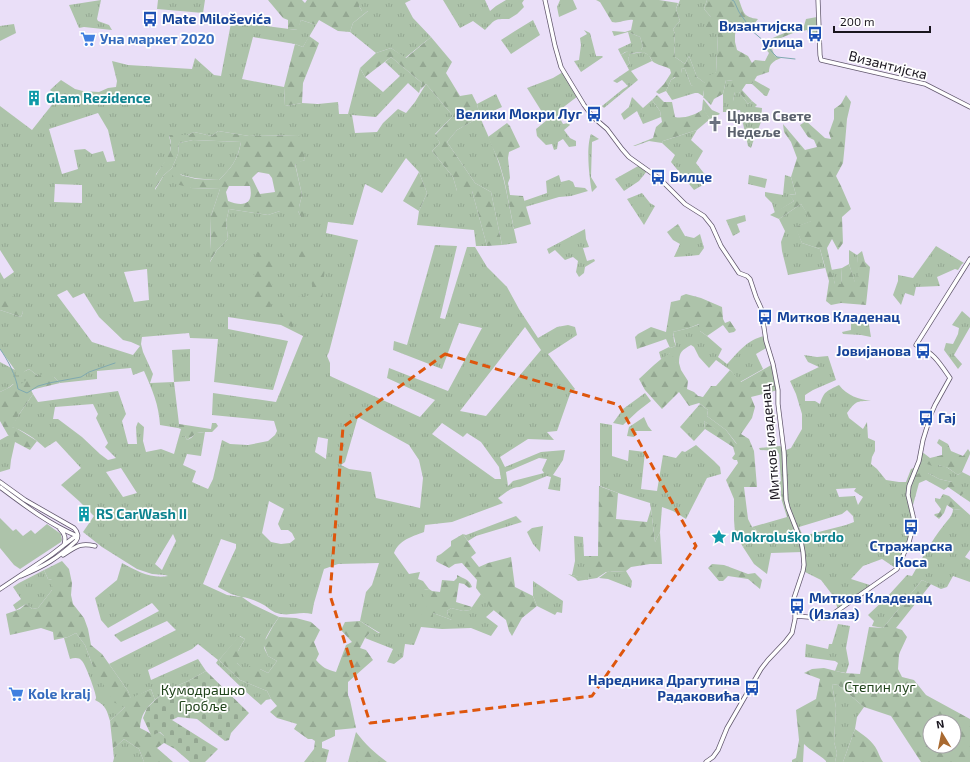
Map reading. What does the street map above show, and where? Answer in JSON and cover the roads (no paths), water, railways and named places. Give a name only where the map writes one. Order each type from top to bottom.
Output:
[{"type":"street","name":"Митков кладенац","points":[[545,0],[561,67],[584,105],[629,157],[660,179],[685,204],[704,216],[712,226],[721,246],[735,268],[747,276],[751,281],[756,298],[761,308],[766,341],[775,372],[778,390],[778,404],[784,452],[786,503],[801,541],[803,552],[803,571],[797,588],[794,605],[796,616]]},
{"type":"street","name":"Византијска","points":[[818,0],[821,60],[925,84],[970,107]]},
{"type":"street","points":[[706,762],[713,757],[718,750],[727,728],[761,669],[791,634],[796,616],[827,618],[897,569],[909,542],[914,523],[908,495],[909,486],[919,461],[931,414],[950,378],[939,361],[932,354],[916,345],[970,259]]},
{"type":"street","points":[[0,482],[25,500],[74,528],[77,532],[76,541],[55,559]]},
{"type":"street","points":[[0,487],[48,521],[77,536]]},
{"type":"street","points":[[58,527],[66,537],[64,546]]},
{"type":"street","points":[[0,589],[77,536]]},
{"type":"street","points":[[21,576],[82,545],[95,546]]},
{"type":"waterway","points":[[732,0],[751,30],[765,42],[777,57],[795,59]]},
{"type":"waterway","points":[[0,349],[11,368],[18,389],[27,393],[38,386],[81,377],[89,372],[115,363]]},
{"type":"place","name":"Mate Miloševića","points":[[150,19]]},
{"type":"place","name":"Византијска улица","points":[[815,34]]},
{"type":"place","name":"Уна маркет 2020","points":[[88,39]]},
{"type":"place","name":"Glam Rezidence","points":[[34,98]]},
{"type":"place","name":"Велики Мокри Луг","points":[[594,114]]},
{"type":"place","name":"Црква Свете Недеље","points":[[715,124]]},
{"type":"place","name":"Билце","points":[[658,177]]},
{"type":"place","name":"Митков Кладенац","points":[[765,317]]},
{"type":"place","name":"Јовијанова","points":[[923,351]]},
{"type":"place","name":"Гај","points":[[926,418]]},
{"type":"place","name":"RS CarWash II","points":[[84,514]]},
{"type":"place","name":"Стражарска Коса","points":[[911,527]]},
{"type":"place","name":"Mokroluško brdo","points":[[719,537]]},
{"type":"place","name":"Митков Кладенац (Излаз)","points":[[797,606]]},
{"type":"place","name":"Наредника Драгутина Радаковића","points":[[752,688]]},
{"type":"place","name":"Kole kralj","points":[[16,694]]},
{"type":"park label","name":"Степин луг","points":[[880,687]]},
{"type":"park label","name":"Кумодрашко Гробље","points":[[203,698]]}]
